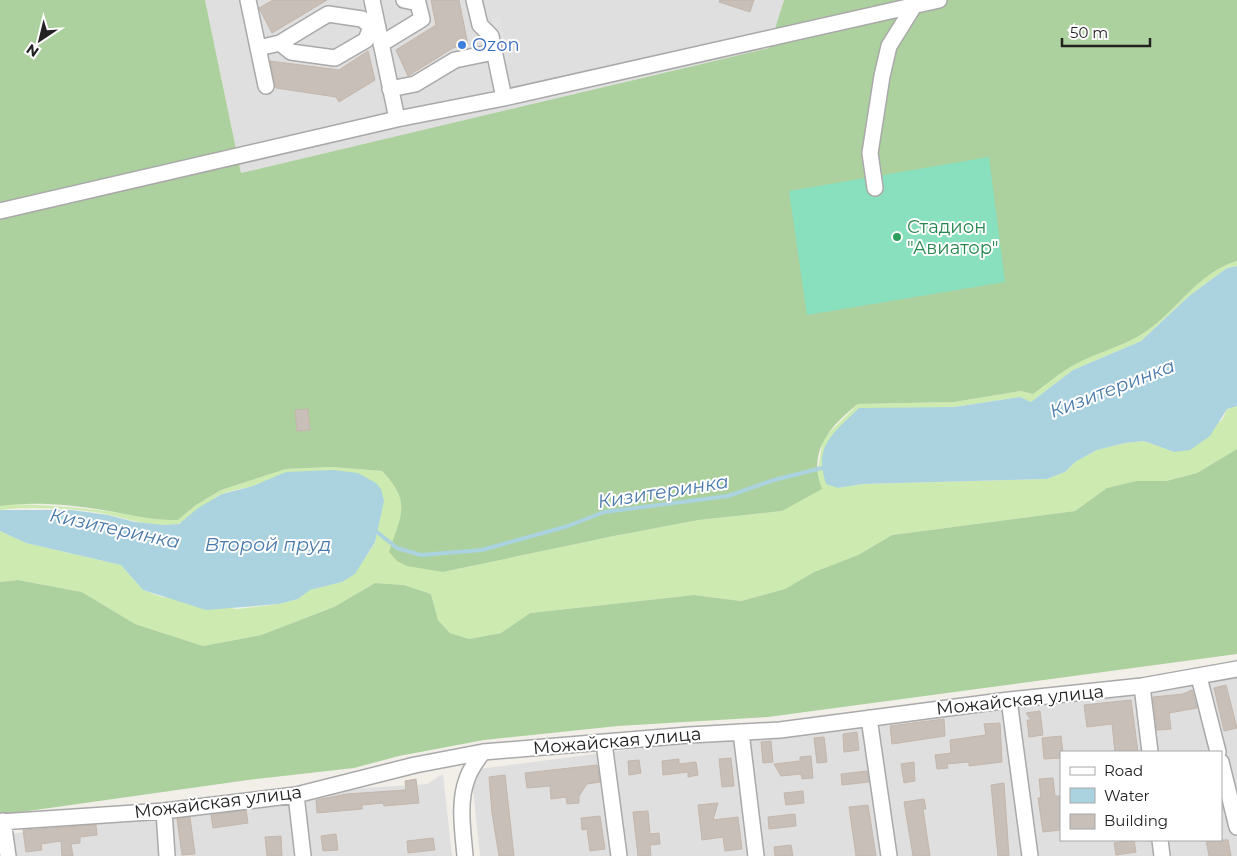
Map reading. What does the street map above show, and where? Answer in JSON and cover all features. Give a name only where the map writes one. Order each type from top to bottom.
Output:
[{"type":"street","points":[[372,0],[374,27],[381,44],[397,119]]},
{"type":"street","points":[[381,44],[422,19],[418,3],[404,0]]},
{"type":"street","points":[[474,0],[479,22],[489,32],[504,98]]},
{"type":"street","points":[[0,211],[397,119],[504,98],[939,0]]},
{"type":"street","points":[[251,1],[266,86]]},
{"type":"street","points":[[875,188],[872,177],[870,146],[882,76],[889,46],[914,6]]},
{"type":"street","points":[[258,48],[280,44],[328,14],[362,20],[374,27]]},
{"type":"street","points":[[280,44],[291,52],[335,58],[366,40],[374,27]]},
{"type":"street","points":[[390,90],[415,84],[455,60],[494,52]]},
{"type":"street","name":"Можайская улица","points":[[2,821],[164,811],[296,795],[415,764],[483,752],[780,730],[1009,700],[1142,686],[1237,669]]},
{"type":"street","points":[[1199,677],[1218,751]]},
{"type":"street","points":[[1142,686],[1150,751]]},
{"type":"street","points":[[1009,700],[1030,856]]},
{"type":"street","points":[[869,718],[889,856]]},
{"type":"street","points":[[741,732],[756,856]]},
{"type":"street","points":[[604,743],[619,856]]},
{"type":"street","points":[[465,856],[462,824],[464,789],[467,777],[483,752]]},
{"type":"street","points":[[1222,766],[1237,827]]},
{"type":"street","points":[[296,795],[303,856]]},
{"type":"street","points":[[164,811],[167,856]]},
{"type":"street","points":[[2,821],[8,856]]},
{"type":"street","points":[[1160,841],[1162,856]]},
{"type":"shaded area","points":[[205,0],[784,0],[770,48],[241,173]]},
{"type":"shaded area","points":[[500,17],[509,61],[501,62],[492,19]]},
{"type":"shaded area","points":[[1237,671],[1237,856],[480,856],[471,770]]},
{"type":"shaded area","points":[[443,774],[452,856],[0,856],[0,835],[166,815],[305,792],[427,784]]},
{"type":"green space","points":[[0,0],[205,0],[241,173],[769,48],[784,0],[1237,0],[1237,261],[1209,275],[1162,318],[1137,337],[1074,365],[1033,394],[1021,391],[954,402],[858,404],[838,421],[830,431],[819,452],[817,463],[818,476],[822,489],[782,511],[699,520],[443,572],[407,566],[397,561],[389,552],[400,518],[401,500],[382,471],[331,467],[286,469],[221,490],[196,505],[178,520],[152,519],[69,505],[27,504],[0,506]]},
{"type":"green space","name":"Стадион \"Авиатор\"","points":[[989,157],[1005,282],[807,315],[789,191]]},
{"type":"green space","points":[[1237,261],[1237,266],[1227,268],[1189,296],[1141,341],[1073,370],[1031,402],[1020,397],[954,407],[838,488],[863,484],[1047,479],[1065,472],[1075,462],[1097,450],[1125,443],[1144,441],[1174,452],[1222,420],[1227,409],[1237,406],[1237,449],[1197,473],[1166,481],[1136,481],[1108,488],[1075,511],[892,535],[858,555],[814,572],[785,589],[741,601],[694,595],[530,613],[501,633],[469,639],[450,633],[438,620],[431,594],[404,585],[375,583],[334,607],[261,635],[203,646],[135,624],[82,592],[18,580],[0,582],[0,531],[26,543],[121,565],[143,590],[162,597],[237,609],[279,604],[298,599],[309,590],[342,582],[368,554],[375,542],[377,532],[307,472],[285,474],[253,486],[224,493],[177,524],[151,524],[70,509],[25,508],[0,510],[0,506],[10,504],[82,508],[178,520],[196,505],[221,490],[286,469],[331,467],[382,471],[401,500],[400,518],[390,552],[443,572],[699,520],[782,511],[817,476],[823,439],[858,404],[954,402],[1021,391],[1033,394],[1074,365],[1137,337],[1162,318],[1209,275]]},
{"type":"green space","points":[[1237,449],[1237,654],[768,717],[618,726],[484,740],[399,756],[354,768],[248,780],[0,815],[0,582],[18,580],[82,592],[135,624],[203,646],[261,635],[334,607],[375,583],[404,585],[431,594],[438,620],[450,633],[469,639],[501,633],[530,613],[694,595],[741,601],[785,589],[814,572],[858,555],[892,535],[1075,511],[1107,488],[1136,481],[1166,481],[1197,473]]},
{"type":"water","points":[[1237,266],[1237,406],[1227,409],[1210,436],[1190,450],[1174,452],[1144,441],[1125,443],[1097,450],[1075,462],[1065,472],[1047,479],[863,484],[838,488],[826,484],[822,459],[824,449],[834,433],[859,408],[954,407],[1020,397],[1031,402],[1073,370],[1141,341],[1189,296],[1227,268]]},
{"type":"water","name":"Второй пруд","points":[[333,470],[358,473],[376,483],[381,489],[384,501],[375,542],[355,574],[342,582],[310,590],[298,599],[279,604],[206,610],[143,590],[121,565],[26,543],[0,531],[0,510],[72,510],[108,515],[135,522],[164,525],[179,524],[198,508],[222,494],[253,486],[286,472]]},
{"type":"building","points":[[273,0],[327,0],[272,33],[259,8]]},
{"type":"building","points":[[431,0],[459,0],[468,45],[453,48],[408,76],[396,50],[436,25]]},
{"type":"building","points":[[720,0],[754,0],[750,12],[719,2]]},
{"type":"building","points":[[368,51],[375,80],[339,102],[336,97],[276,88],[270,61],[339,70]]},
{"type":"building","points":[[308,409],[310,430],[297,431],[295,410]]},
{"type":"building","points":[[1226,685],[1237,728],[1224,731],[1214,688]]},
{"type":"building","points":[[1192,690],[1197,708],[1169,713],[1171,729],[1157,730],[1153,697],[1183,694]]},
{"type":"building","points":[[1131,700],[1138,751],[1115,751],[1112,724],[1087,727],[1084,705]]},
{"type":"building","points":[[1040,711],[1043,735],[1029,737],[1027,720],[1031,720],[1026,713]]},
{"type":"building","points":[[944,719],[945,736],[892,744],[890,726]]},
{"type":"building","points":[[1000,723],[1002,762],[969,766],[969,762],[947,764],[948,768],[937,769],[935,755],[951,753],[950,740],[986,735],[984,724]]},
{"type":"building","points":[[857,732],[859,750],[844,752],[843,734]]},
{"type":"building","points":[[1061,736],[1063,751],[1060,751],[1060,758],[1044,759],[1042,738]]},
{"type":"building","points":[[824,737],[827,762],[817,763],[814,738]]},
{"type":"building","points":[[771,741],[773,762],[763,763],[761,742]]},
{"type":"building","points":[[811,756],[813,778],[802,779],[801,774],[781,776],[774,764],[800,761],[800,757]]},
{"type":"building","points":[[731,758],[734,786],[722,787],[719,759]]},
{"type":"building","points":[[679,759],[679,764],[696,762],[698,775],[688,777],[688,772],[663,775],[662,761]]},
{"type":"building","points":[[639,760],[641,773],[629,775],[628,761]]},
{"type":"building","points":[[914,762],[915,781],[904,783],[901,764]]},
{"type":"building","points":[[597,765],[600,782],[587,784],[579,796],[579,803],[567,804],[566,797],[551,799],[550,786],[527,788],[525,773]]},
{"type":"building","points":[[867,771],[869,782],[842,785],[841,774]]},
{"type":"building","points":[[505,775],[514,856],[499,856],[492,813],[489,777]]},
{"type":"building","points":[[1053,778],[1055,796],[1060,796],[1060,830],[1043,832],[1038,798],[1041,798],[1039,779]]},
{"type":"building","points":[[416,779],[419,803],[384,806],[383,803],[362,805],[362,809],[317,813],[316,800],[347,794],[406,790],[405,781]]},
{"type":"building","points":[[1004,783],[1009,856],[998,856],[991,785]]},
{"type":"building","points":[[803,791],[804,803],[786,805],[784,793]]},
{"type":"building","points":[[924,799],[926,809],[923,809],[930,856],[913,856],[904,802]]},
{"type":"building","points":[[718,803],[713,820],[738,817],[742,849],[725,851],[723,837],[702,840],[698,805]]},
{"type":"building","points":[[868,805],[876,856],[856,856],[849,807]]},
{"type":"building","points":[[246,810],[248,823],[213,828],[211,815]]},
{"type":"building","points":[[648,811],[650,834],[659,833],[660,844],[650,845],[651,856],[638,856],[633,812]]},
{"type":"building","points":[[795,814],[796,826],[769,829],[768,817]]},
{"type":"building","points":[[600,816],[605,849],[590,851],[587,829],[582,830],[581,818]]},
{"type":"building","points":[[190,817],[195,854],[182,855],[177,819]]},
{"type":"building","points":[[96,825],[97,835],[80,837],[80,843],[71,844],[73,856],[62,856],[61,841],[41,844],[42,850],[26,852],[23,830]]},
{"type":"building","points":[[336,834],[338,850],[323,851],[321,836]]},
{"type":"building","points":[[281,836],[282,856],[267,856],[265,837]]},
{"type":"building","points":[[433,838],[435,850],[408,853],[407,841]]},
{"type":"building","points":[[1228,840],[1231,856],[1209,856],[1206,841]]},
{"type":"building","points":[[1134,841],[1136,852],[1116,855],[1114,843]]},
{"type":"building","points":[[791,845],[793,856],[775,856],[774,847]]},
{"type":"waterway","name":"Кизитеринка","points":[[373,533],[377,532],[397,548],[421,555],[482,550],[568,526],[604,512],[728,496],[774,480],[826,467]]},
{"type":"place","name":"Ozon","points":[[462,45]]},
{"type":"place","name":"Стадион \"Авиатор\"","points":[[897,237]]}]
